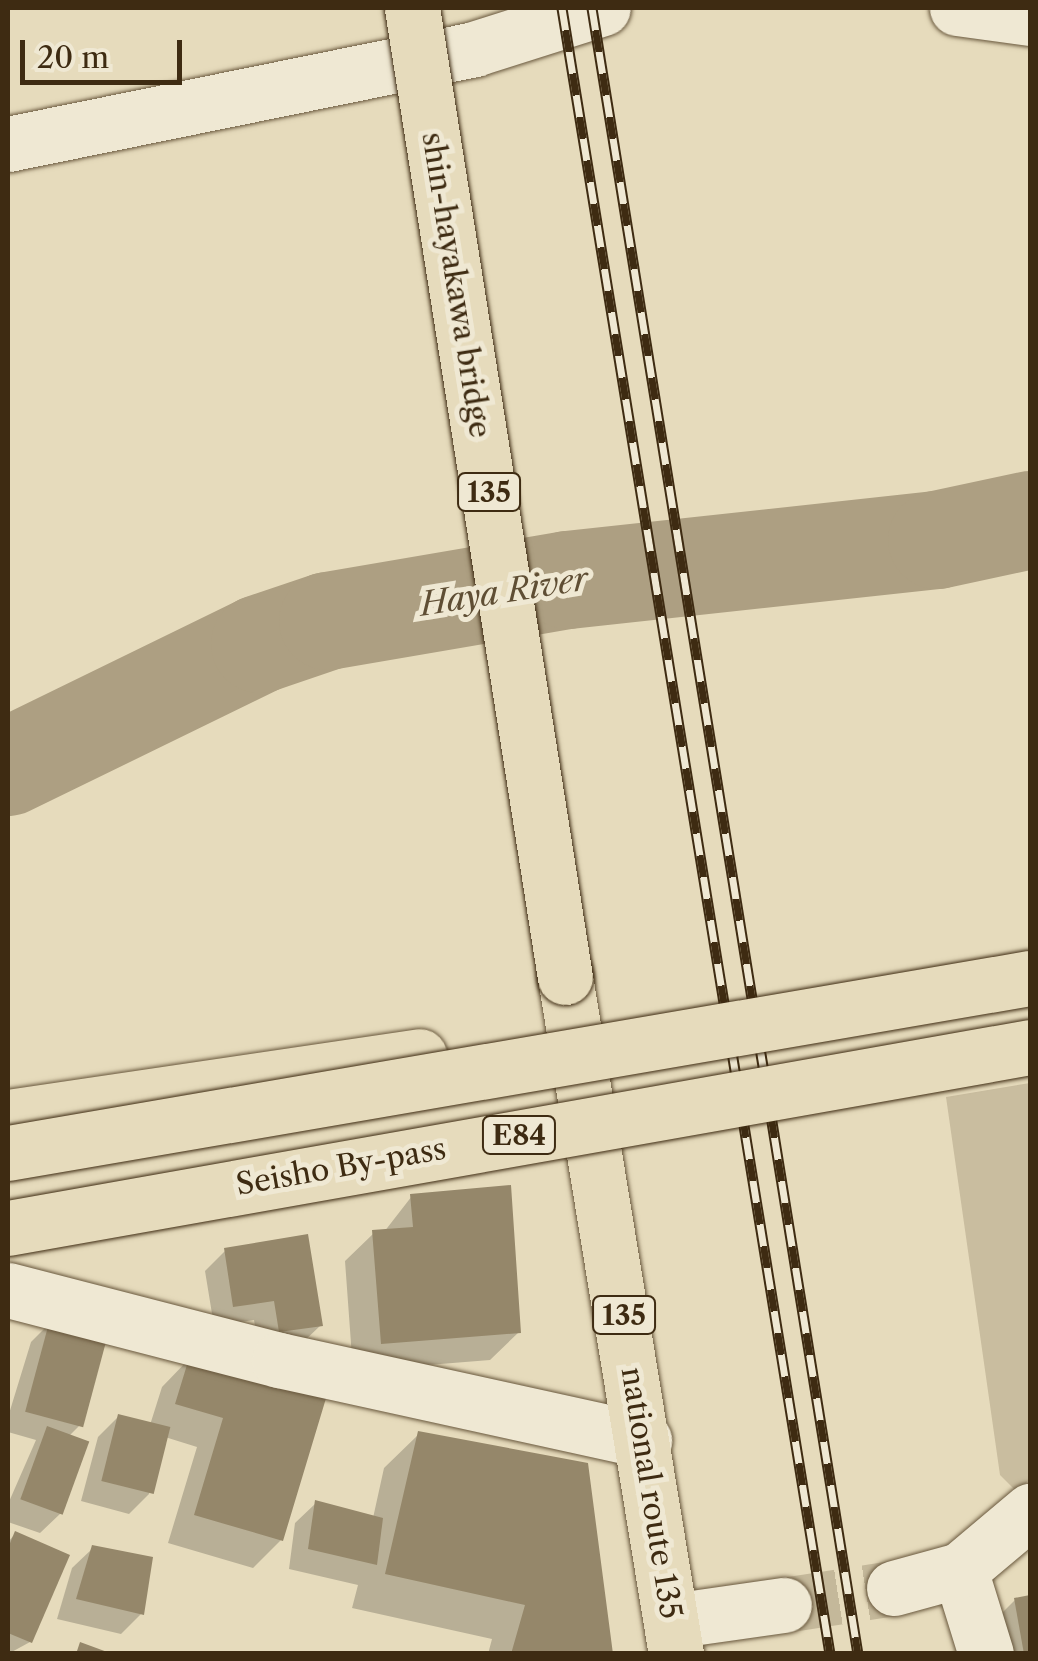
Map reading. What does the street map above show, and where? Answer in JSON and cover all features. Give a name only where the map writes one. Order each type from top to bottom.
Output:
[{"type":"highway","name":"shin-hayakawa bridge","points":[[412,8],[565,977]]},
{"type":"highway","name":"national route 135","points":[[565,977],[644,1440],[673,1637]]},
{"type":"highway","name":"E84","points":[[8,1153],[1030,978]]},
{"type":"highway","points":[[8,1116],[576,1032]]},
{"type":"highway","name":"Seisho By-pass","points":[[8,1228],[1030,1047]]},
{"type":"street","points":[[8,144],[474,49],[604,8]]},
{"type":"street","points":[[956,8],[1030,18]]},
{"type":"street","points":[[8,1251],[596,1147]]},
{"type":"street","points":[[8,1290],[279,1360],[644,1440]]},
{"type":"street","points":[[894,1588],[960,1570],[1030,1511]]},
{"type":"street","points":[[960,1570],[986,1654]]},
{"type":"street","points":[[673,1637],[784,1604]]},
{"type":"shaded area","points":[[1030,1083],[1030,1479],[1017,1492],[1000,1475],[946,1097]]},
{"type":"building","points":[[511,1185],[521,1333],[381,1344],[372,1230],[413,1227],[410,1194]]},
{"type":"building","points":[[308,1234],[323,1326],[279,1332],[274,1301],[233,1307],[224,1248]]},
{"type":"building","points":[[50,1319],[108,1335],[83,1427],[25,1412]]},
{"type":"building","points":[[190,1355],[327,1395],[283,1541],[194,1515],[223,1418],[175,1404]]},
{"type":"building","points":[[118,1414],[170,1427],[154,1494],[101,1481]]},
{"type":"building","points":[[47,1426],[89,1441],[63,1515],[20,1499]]},
{"type":"building","points":[[418,1431],[588,1463],[613,1654],[511,1654],[525,1605],[385,1574]]},
{"type":"building","points":[[315,1500],[383,1518],[377,1565],[308,1549]]},
{"type":"building","points":[[15,1531],[70,1555],[32,1643],[8,1633],[8,1548]]},
{"type":"building","points":[[92,1545],[153,1557],[144,1615],[76,1599]]},
{"type":"building","points":[[1030,1595],[1030,1654],[1024,1654],[1014,1598]]},
{"type":"building","points":[[80,1642],[110,1653],[110,1654],[76,1654]]},
{"type":"waterway","name":"Haya River","points":[[8,767],[260,644],[328,621],[568,580],[937,540],[1030,520]]},
{"type":"tunnel","points":[[784,1605],[894,1588]]},
{"type":"railway","points":[[562,8],[830,1654]]},
{"type":"railway","points":[[592,8],[858,1654]]}]
